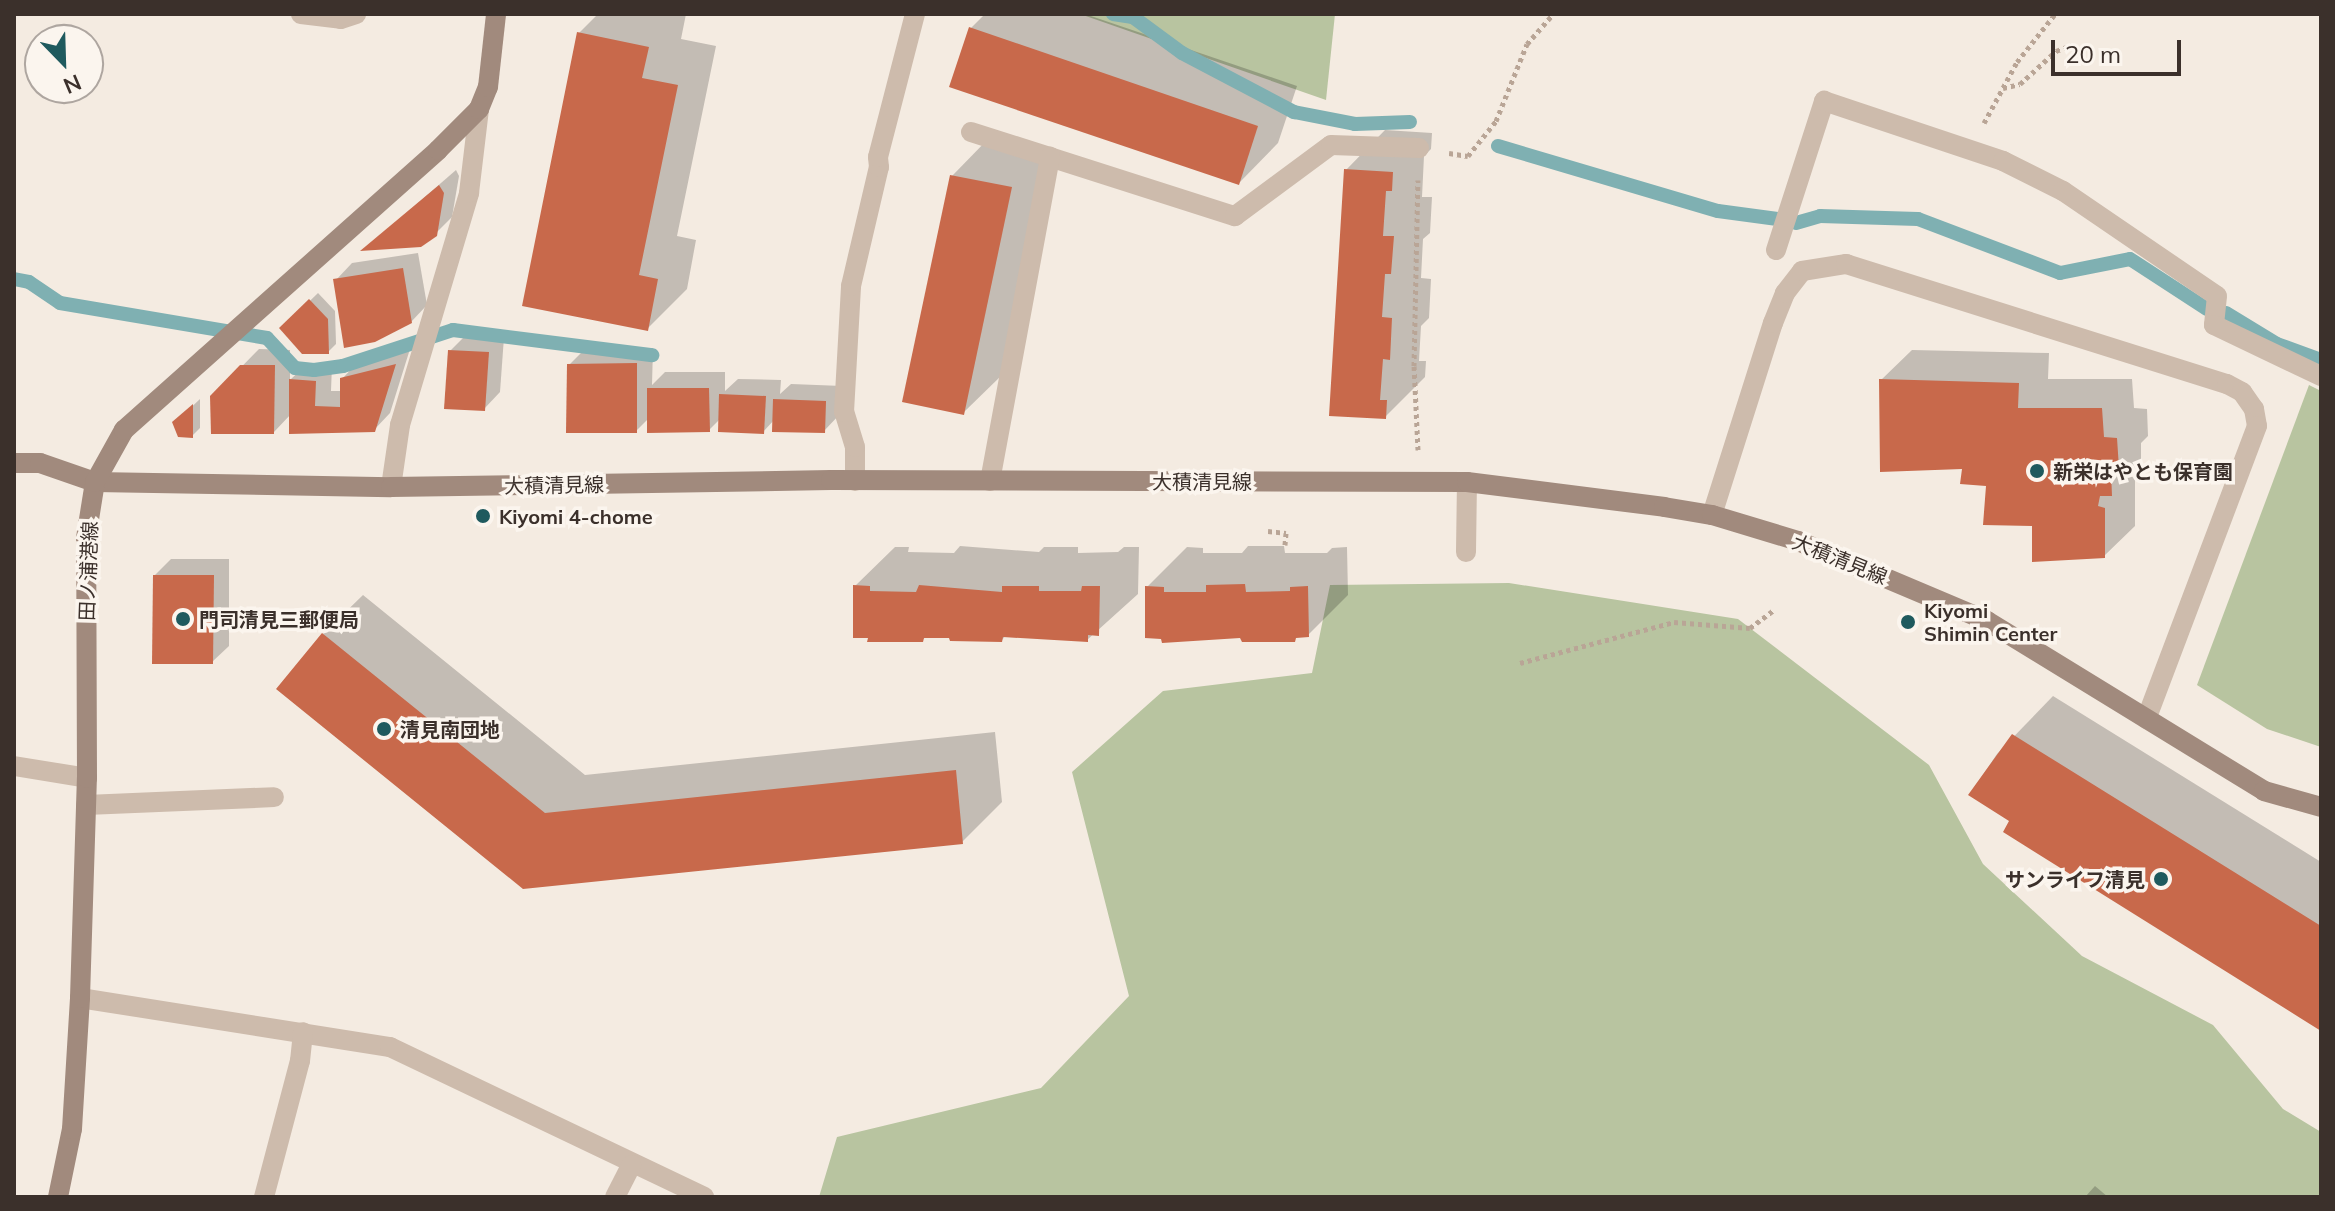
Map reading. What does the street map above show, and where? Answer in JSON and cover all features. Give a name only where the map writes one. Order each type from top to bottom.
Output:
[{"type":"main road","points":[[479,109],[488,87],[496,14]]},
{"type":"main road","name":"田ノ浦港線","points":[[58,1197],[72,1129],[80,998],[87,778],[86,538],[95,482],[124,430],[479,109]]},
{"type":"main road","name":"大積清見線","points":[[14,463],[40,463],[95,482],[391,487],[855,481],[1467,482],[1712,515],[1798,541],[1987,621],[2264,791],[2321,807]]},
{"type":"street","points":[[301,14],[341,19],[356,14]]},
{"type":"street","points":[[855,481],[855,447],[844,412],[851,286],[879,167],[878,157],[915,14]]},
{"type":"street","points":[[1776,250],[1824,101],[2003,161],[2063,191],[2217,296],[2214,325],[2321,376]]},
{"type":"street","points":[[391,487],[400,425],[469,193],[479,109]]},
{"type":"street","points":[[971,132],[1235,216],[1331,145],[1419,148]]},
{"type":"street","points":[[990,481],[1050,157]]},
{"type":"street","points":[[1712,515],[1773,323],[1785,293],[1802,271],[1846,264],[2227,384],[2242,392],[2254,409],[2257,426],[2146,719]]},
{"type":"street","points":[[1466,552],[1467,482]]},
{"type":"street","points":[[14,766],[87,778]]},
{"type":"street","points":[[86,805],[274,797]]},
{"type":"street","points":[[80,998],[390,1047],[538,1116],[631,1165],[704,1197]]},
{"type":"street","points":[[264,1197],[300,1061],[303,1032]]},
{"type":"street","points":[[615,1197],[631,1165]]},
{"type":"path","points":[[1418,481],[1414,366],[1419,148],[1468,156],[1496,121],[1527,44],[1553,14]]},
{"type":"path","points":[[1969,151],[2017,62],[2055,14]]},
{"type":"path","points":[[2003,88],[2020,84],[2056,51],[2072,45]]},
{"type":"path","points":[[1268,531],[1286,533],[1285,545]]},
{"type":"path","points":[[1520,663],[1674,622],[1750,628],[1775,609]]},
{"type":"green space","points":[[1080,14],[1335,14],[1326,100]]},
{"type":"green space","points":[[2309,385],[2321,391],[2321,747],[2267,729],[2197,685]]},
{"type":"green space","points":[[1509,583],[1738,619],[1929,765],[1983,864],[2082,956],[2213,1025],[2283,1109],[2321,1132],[2321,1197],[819,1197],[837,1137],[1041,1088],[1129,996],[1072,772],[1163,691],[1312,673],[1330,585]]},
{"type":"building","points":[[969,27],[1258,126],[1239,185],[949,87]]},
{"type":"building","points":[[577,32],[649,47],[642,78],[678,85],[639,275],[658,279],[648,331],[522,306]]},
{"type":"building","points":[[1344,169],[1393,172],[1392,191],[1386,191],[1383,236],[1394,236],[1391,274],[1385,274],[1382,317],[1392,318],[1390,360],[1383,359],[1380,400],[1387,400],[1386,419],[1329,416]]},
{"type":"building","points":[[950,175],[1012,187],[964,415],[902,402]]},
{"type":"building","points":[[439,185],[444,193],[437,236],[421,247],[360,251]]},
{"type":"building","points":[[403,268],[412,323],[375,342],[344,348],[333,279]]},
{"type":"building","points":[[309,299],[328,319],[329,354],[302,354],[279,328]]},
{"type":"building","points":[[448,350],[489,352],[485,411],[444,409]]},
{"type":"building","points":[[637,363],[637,433],[566,433],[567,364]]},
{"type":"building","points":[[396,364],[375,432],[289,434],[289,379],[316,381],[315,406],[340,407],[340,378]]},
{"type":"building","points":[[240,365],[275,365],[274,434],[211,434],[210,396]]},
{"type":"building","name":"新栄はやとも保育園","points":[[1879,379],[2019,383],[2018,408],[2102,408],[2104,437],[2117,438],[2119,468],[2111,470],[2112,496],[2100,496],[2098,506],[2105,508],[2105,558],[2032,562],[2032,526],[1983,525],[1986,486],[1960,484],[1962,469],[1880,472]]},
{"type":"building","points":[[647,388],[709,388],[710,432],[647,433]]},
{"type":"building","points":[[719,394],[766,396],[764,434],[718,432]]},
{"type":"building","points":[[773,399],[826,401],[825,433],[772,432]]},
{"type":"building","points":[[193,404],[193,438],[178,437],[172,422]]},
{"type":"building","name":"門司清見三郵便局","points":[[153,575],[214,575],[213,664],[152,664]]},
{"type":"building","points":[[1245,584],[1246,592],[1290,591],[1290,587],[1308,586],[1309,637],[1296,638],[1295,642],[1242,642],[1240,638],[1162,643],[1161,639],[1145,638],[1145,586],[1164,587],[1164,592],[1206,592],[1206,585]]},
{"type":"building","points":[[853,585],[870,586],[870,591],[916,592],[919,585],[1002,592],[1002,586],[1039,586],[1039,591],[1081,591],[1082,586],[1100,586],[1099,636],[1088,635],[1088,642],[1003,637],[1002,642],[924,638],[923,642],[867,642],[868,638],[853,638]]},
{"type":"building","name":"清見南団地","points":[[322,633],[545,813],[956,770],[963,844],[523,889],[276,689]]},
{"type":"building","name":"サンライフ清見","points":[[2012,734],[2321,926],[2321,1031],[2003,832],[2009,821],[1968,795]]},
{"type":"waterway","points":[[1113,14],[1133,17],[1182,53],[1294,112],[1355,124],[1410,122]]},
{"type":"waterway","points":[[1498,146],[1718,211],[1777,219]]},
{"type":"waterway","points":[[1796,223],[1820,216],[1918,219],[2060,273],[2130,259],[2207,309]]},
{"type":"waterway","points":[[14,279],[29,282],[60,303],[267,338],[295,368],[314,370],[343,366],[453,330],[652,355]]},
{"type":"waterway","points":[[2226,313],[2277,344],[2321,360]]},
{"type":"place","name":"新栄はやとも保育園","points":[[2037,471]]},
{"type":"place","name":"Kiyomi 4-chome","points":[[483,516]]},
{"type":"place","name":"門司清見三郵便局","points":[[183,619]]},
{"type":"place","name":"Kiyomi Shimin Center","points":[[1908,622]]},
{"type":"place","name":"清見南団地","points":[[384,729]]},
{"type":"place","name":"サンライフ清見","points":[[2161,879]]}]
